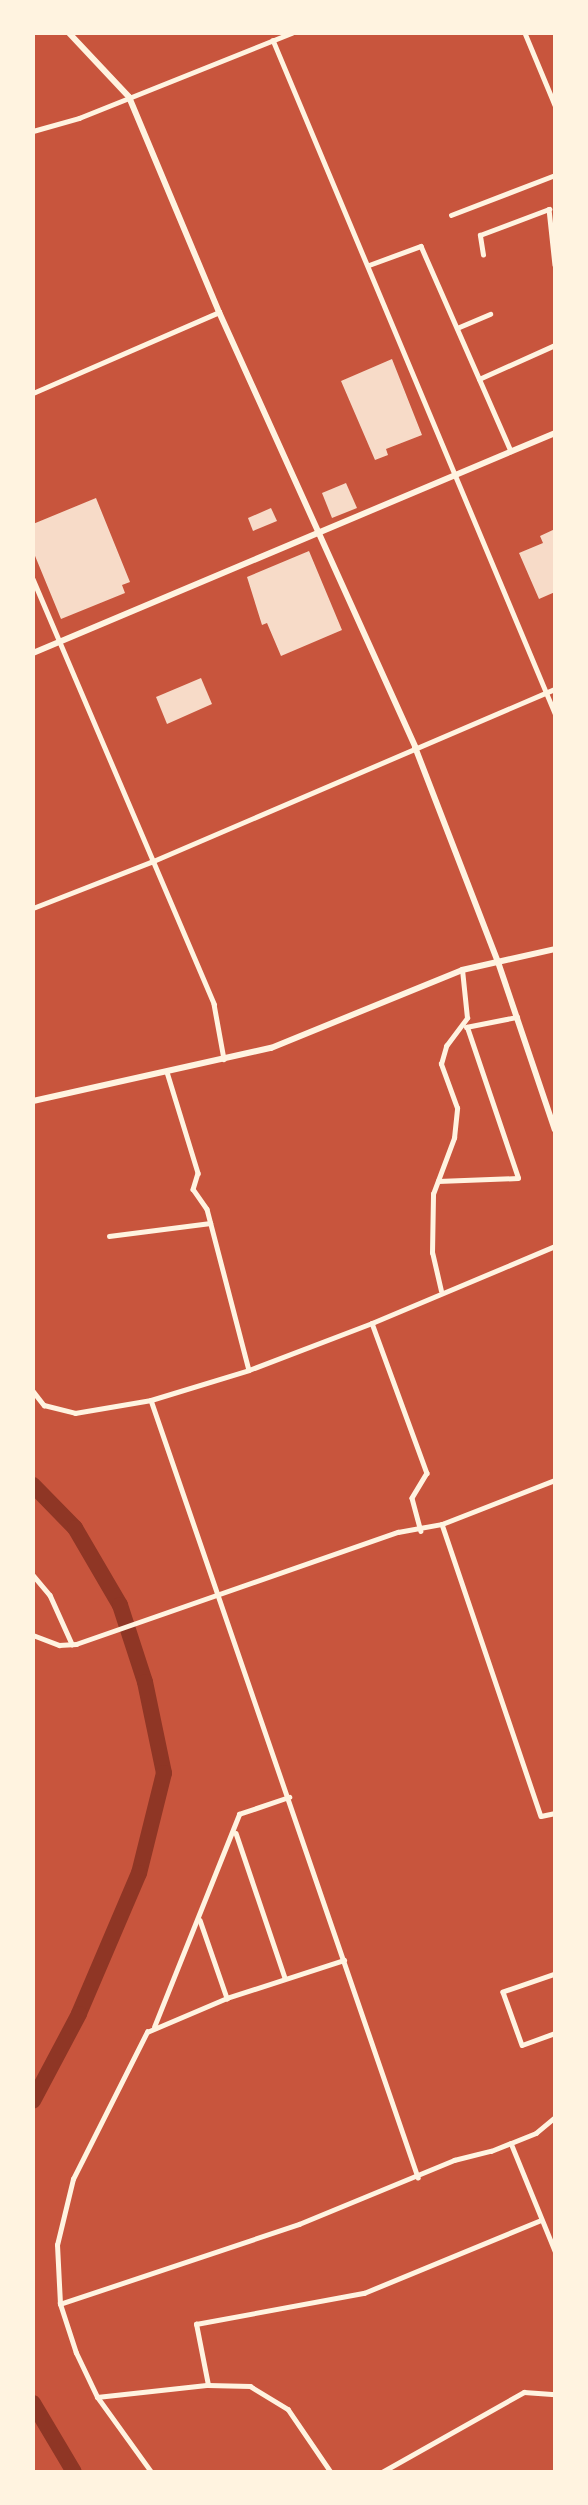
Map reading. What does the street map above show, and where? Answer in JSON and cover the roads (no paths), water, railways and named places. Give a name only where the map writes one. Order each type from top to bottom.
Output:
[{"type":"street","points":[[69,33],[130,97],[219,312],[415,747],[498,962],[555,1130]]},
{"type":"street","points":[[33,131],[130,97],[292,33]]},
{"type":"street","points":[[525,33],[555,105]]},
{"type":"street","points":[[273,40],[458,474],[555,713]]},
{"type":"street","points":[[451,215],[555,175]]},
{"type":"street","points":[[483,255],[480,235],[549,209],[555,265]]},
{"type":"street","points":[[369,265],[421,246],[511,451]]},
{"type":"street","points":[[33,393],[219,312]]},
{"type":"street","points":[[457,328],[490,314]]},
{"type":"street","points":[[479,379],[555,345]]},
{"type":"street","points":[[33,653],[555,433]]},
{"type":"street","points":[[33,579],[151,862],[214,1004],[224,1060]]},
{"type":"street","points":[[33,908],[151,862],[555,689]]},
{"type":"street","points":[[33,1101],[224,1060],[312,1035],[462,970],[555,949]]},
{"type":"street","points":[[441,1292],[432,1254],[433,1194],[454,1138],[457,1108],[441,1064],[458,1029],[467,1018],[462,970]]},
{"type":"street","points":[[458,1029],[517,1017]]},
{"type":"street","points":[[438,1181],[517,1178],[467,1027]]},
{"type":"street","points":[[167,1072],[198,1173],[193,1189],[207,1209],[249,1370]]},
{"type":"street","points":[[109,1236],[210,1223]]},
{"type":"street","points":[[33,1391],[44,1405],[75,1413],[151,1400],[249,1370],[372,1323],[555,1246]]},
{"type":"street","points":[[372,1323],[427,1473],[412,1498],[421,1531]]},
{"type":"street","points":[[151,1400],[418,2177]]},
{"type":"street","points":[[33,1635],[74,1644],[398,1532],[421,1531],[442,1524],[555,1480]]},
{"type":"street","points":[[442,1524],[541,1816],[555,1813]]},
{"type":"street","points":[[33,1574],[60,1612],[74,1644]]},
{"type":"street","points":[[151,2472],[97,2396],[76,2353],[60,2304],[57,2245],[73,2179],[141,2043],[154,2027],[236,1832],[240,1814],[289,1797]]},
{"type":"street","points":[[236,1832],[285,1978]]},
{"type":"street","points":[[199,1920],[227,1998]]},
{"type":"street","points":[[154,2027],[227,1998],[344,1959]]},
{"type":"street","points":[[555,1974],[503,1992],[522,2045],[555,2034]]},
{"type":"street","points":[[60,2304],[299,2224],[454,2160],[536,2133],[555,2117]]},
{"type":"street","points":[[511,2143],[555,2251]]},
{"type":"street","points":[[208,2385],[196,2324],[364,2293],[541,2220]]},
{"type":"street","points":[[97,2396],[208,2385],[250,2386],[288,2409],[331,2472]]},
{"type":"street","points":[[382,2472],[524,2392],[555,2394]]},
{"type":"waterway","points":[[33,1485],[75,1528],[120,1605],[145,1682],[164,1773],[139,1873],[79,2014],[33,2101]]},
{"type":"waterway","points":[[33,2403],[74,2472]]}]
